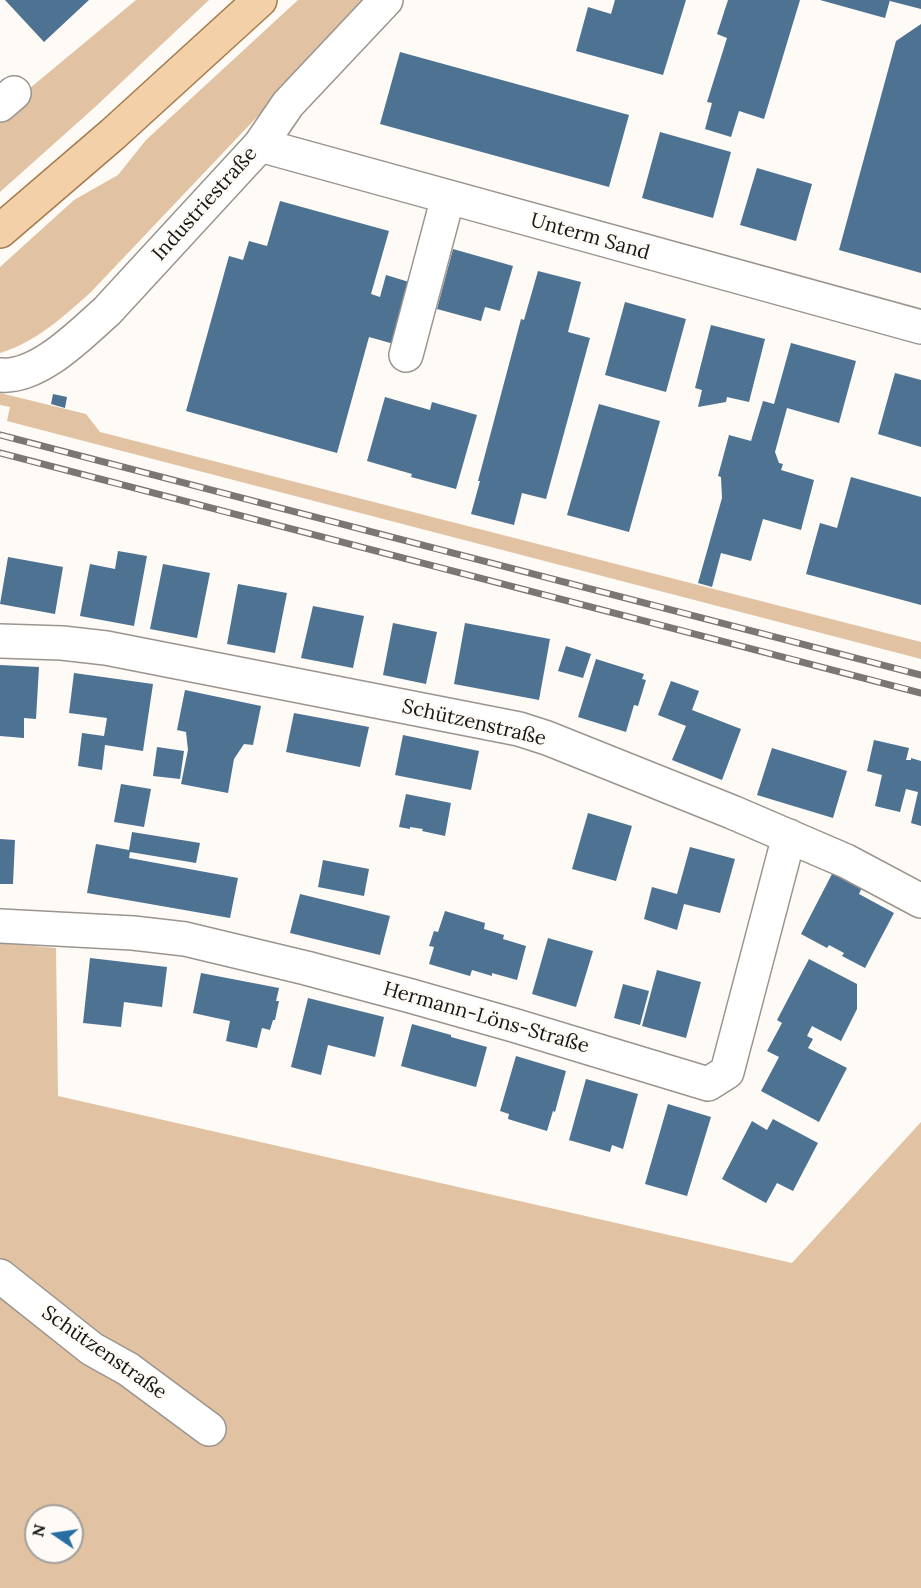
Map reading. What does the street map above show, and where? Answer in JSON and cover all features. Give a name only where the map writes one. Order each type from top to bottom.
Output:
[{"type":"main road","points":[[0,231],[113,134],[260,0]]},
{"type":"street","name":"Industriestraße","points":[[0,375],[17,375],[37,366],[62,349],[99,318],[260,145],[288,104],[386,0]]},
{"type":"street","name":"Unterm Sand","points":[[260,145],[921,327]]},
{"type":"street","points":[[406,355],[448,197]]},
{"type":"street","name":"Schützenstraße","points":[[0,641],[63,643],[106,648],[519,729],[548,738],[789,836],[846,861],[921,901]]},
{"type":"street","name":"Hermann-Löns-Straße","points":[[0,926],[133,933],[186,939],[422,999],[708,1084],[726,1072],[789,836]]},
{"type":"street","name":"Schützenstraße","points":[[0,1276],[92,1348],[128,1369],[209,1429]]},
{"type":"shaded area","points":[[136,0],[209,0],[0,192],[0,113]]},
{"type":"shaded area","points":[[298,0],[368,0],[91,292],[37,335],[0,353],[0,267],[74,200],[118,175],[146,140]]},
{"type":"shaded area","points":[[0,393],[86,414],[100,432],[921,642],[921,659],[7,421],[10,407],[0,405]]},
{"type":"shaded area","points":[[0,943],[56,948],[58,1096],[792,1263],[921,1122],[921,1588],[0,1588]]},
{"type":"building","points":[[5,0],[89,0],[44,42]]},
{"type":"building","points":[[615,0],[686,0],[663,75],[576,51],[588,7],[611,14]]},
{"type":"building","points":[[728,0],[800,0],[764,119],[739,111],[731,137],[705,129],[712,103],[707,102],[727,38],[717,34]]},
{"type":"building","points":[[820,0],[890,0],[885,18]]},
{"type":"building","points":[[921,0],[921,9],[890,1]]},
{"type":"building","points":[[921,24],[921,273],[839,250],[896,41]]},
{"type":"building","points":[[400,52],[629,115],[609,187],[380,124]]},
{"type":"building","points":[[660,132],[731,152],[713,218],[642,198]]},
{"type":"building","points":[[757,168],[812,184],[796,241],[740,225]]},
{"type":"building","points":[[280,201],[389,231],[371,294],[380,297],[386,275],[409,282],[394,344],[369,337],[337,453],[186,411],[229,256],[243,260],[249,241],[267,246]]},
{"type":"building","points":[[453,249],[513,266],[500,311],[485,307],[481,321],[437,309]]},
{"type":"building","points":[[538,271],[581,282],[568,332],[590,338],[546,499],[522,493],[514,525],[471,514],[521,319],[524,320]]},
{"type":"building","points":[[625,302],[686,319],[666,392],[605,375]]},
{"type":"building","points":[[711,325],[765,339],[749,402],[727,397],[726,402],[698,407],[702,390],[695,388]]},
{"type":"building","points":[[791,343],[856,361],[839,423],[787,408],[775,452],[779,463],[783,464],[781,470],[814,480],[801,530],[763,519],[751,561],[721,553],[712,587],[698,583],[722,498],[721,477],[718,476],[729,435],[751,441],[763,401],[774,404]]},
{"type":"building","points":[[895,373],[921,380],[921,447],[878,434]]},
{"type":"building","points":[[53,394],[67,397],[65,408],[51,404]]},
{"type":"building","points":[[385,397],[430,410],[432,402],[477,415],[456,489],[411,477],[412,474],[367,461]]},
{"type":"building","points":[[599,404],[660,421],[629,532],[567,515]]},
{"type":"building","points":[[851,477],[921,497],[921,605],[806,574],[820,523],[837,528]]},
{"type":"building","points":[[118,551],[147,556],[134,626],[80,616],[90,564],[115,569]]},
{"type":"building","points":[[8,557],[63,567],[55,614],[0,604]]},
{"type":"building","points":[[163,564],[210,573],[197,638],[150,629]]},
{"type":"building","points":[[238,584],[287,593],[275,653],[227,644]]},
{"type":"building","points":[[313,606],[364,616],[353,668],[301,658]]},
{"type":"building","points":[[393,623],[437,632],[426,684],[383,675]]},
{"type":"building","points":[[465,623],[550,639],[539,700],[454,684]]},
{"type":"building","points":[[566,646],[591,654],[583,678],[558,671]]},
{"type":"building","points":[[596,659],[644,674],[642,679],[646,680],[638,706],[634,705],[626,732],[578,717]]},
{"type":"building","points":[[0,665],[39,667],[36,719],[24,718],[24,738],[0,736]]},
{"type":"building","points":[[74,673],[153,684],[143,751],[105,745],[102,770],[78,766],[82,733],[104,736],[107,718],[69,713]]},
{"type":"building","points":[[671,681],[699,691],[692,710],[741,729],[722,780],[672,760],[686,726],[658,715]]},
{"type":"building","points":[[185,690],[261,706],[253,745],[244,744],[234,759],[228,793],[181,784],[188,750],[186,732],[177,730]]},
{"type":"building","points":[[294,713],[369,727],[360,767],[286,752]]},
{"type":"building","points":[[403,735],[479,751],[471,790],[395,775]]},
{"type":"building","points":[[874,740],[909,748],[906,760],[911,760],[911,758],[921,761],[921,826],[911,823],[918,792],[906,789],[900,812],[875,806],[882,775],[867,771]]},
{"type":"building","points":[[157,747],[184,751],[180,779],[153,776]]},
{"type":"building","points":[[772,748],[847,771],[833,818],[757,795]]},
{"type":"building","points":[[121,784],[151,789],[144,827],[114,822]]},
{"type":"building","points":[[406,794],[451,803],[445,836],[422,831],[423,829],[399,827]]},
{"type":"building","points":[[588,813],[632,826],[616,881],[572,869]]},
{"type":"building","points":[[132,832],[200,843],[196,863],[130,852],[129,858],[238,878],[230,918],[87,893],[96,844],[129,850]]},
{"type":"building","points":[[0,839],[15,840],[13,884],[0,884]]},
{"type":"building","points":[[690,847],[735,859],[720,913],[684,904],[677,930],[644,919],[652,887],[677,894]]},
{"type":"building","points":[[323,860],[369,869],[364,896],[318,887]]},
{"type":"building","points":[[833,872],[862,887],[859,894],[894,913],[865,968],[842,956],[844,953],[829,945],[827,948],[801,934]]},
{"type":"building","points":[[300,894],[390,916],[380,955],[290,933]]},
{"type":"building","points":[[445,911],[485,923],[484,929],[504,935],[503,939],[526,946],[517,980],[472,970],[470,976],[429,964],[434,947],[429,946],[434,931],[438,932]]},
{"type":"building","points":[[548,938],[593,951],[576,1007],[532,994]]},
{"type":"building","points":[[90,958],[167,967],[162,1007],[124,1002],[121,1027],[83,1023]]},
{"type":"building","points":[[809,959],[857,984],[857,1009],[841,1041],[812,1026],[807,1036],[813,1039],[808,1048],[847,1068],[819,1122],[761,1091],[779,1057],[767,1051],[782,1023],[777,1020]]},
{"type":"building","points":[[657,970],[701,982],[686,1038],[642,1026]]},
{"type":"building","points":[[201,973],[279,988],[275,1020],[270,1030],[262,1028],[257,1048],[226,1041],[230,1021],[193,1013]]},
{"type":"building","points":[[623,984],[649,991],[640,1025],[614,1018]]},
{"type":"building","points":[[308,998],[384,1017],[375,1057],[328,1045],[321,1075],[291,1067]]},
{"type":"building","points":[[412,1024],[487,1047],[476,1087],[401,1066]]},
{"type":"building","points":[[516,1056],[566,1071],[555,1112],[553,1111],[547,1131],[508,1119],[509,1114],[500,1111]]},
{"type":"building","points":[[586,1079],[638,1094],[623,1149],[612,1145],[610,1152],[569,1140]]},
{"type":"building","points":[[668,1104],[711,1117],[687,1196],[645,1184]]},
{"type":"building","points":[[773,1119],[818,1143],[793,1191],[777,1183],[766,1203],[722,1179],[752,1121],[767,1130]]},
{"type":"railway","points":[[0,435],[921,675]]},
{"type":"railway","points":[[0,453],[921,693]]}]
